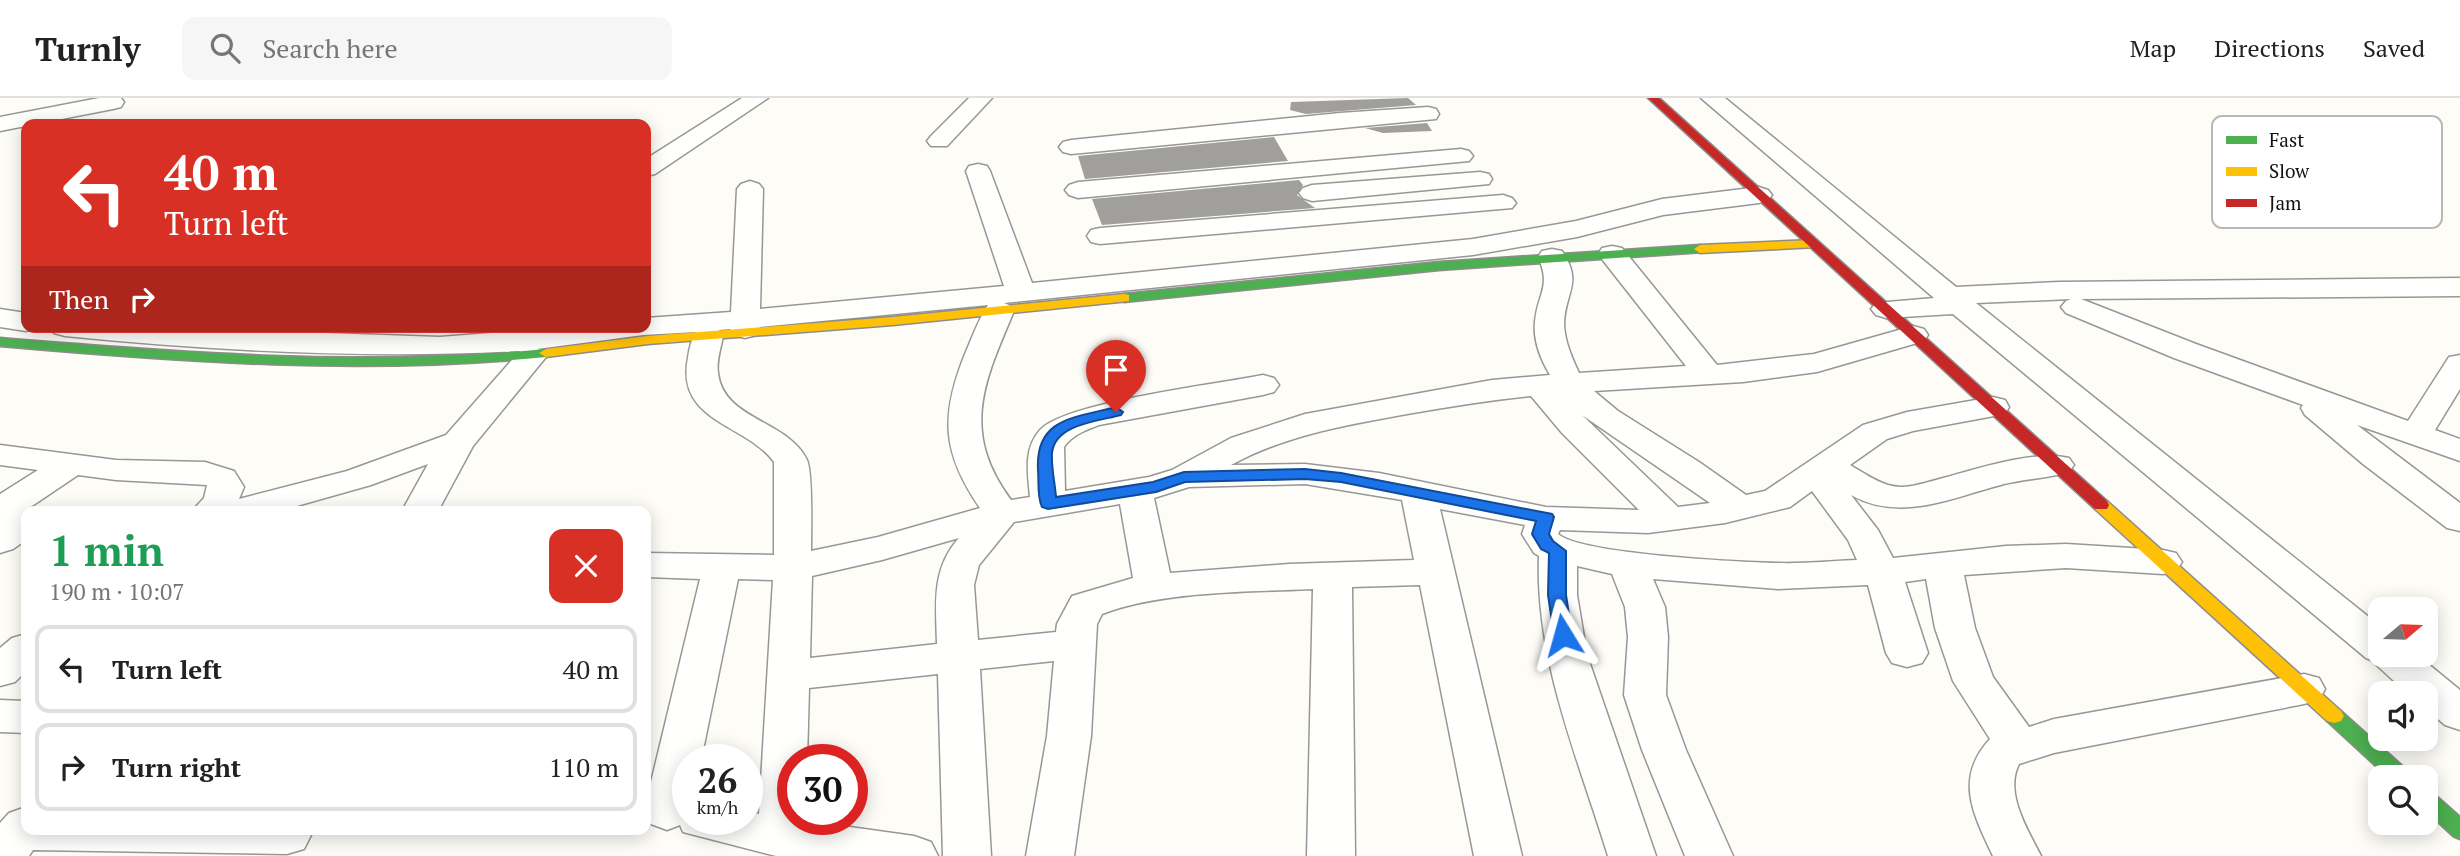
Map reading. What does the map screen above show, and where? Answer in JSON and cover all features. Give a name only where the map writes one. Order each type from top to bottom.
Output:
[{"type":"street","points":[[651,166],[757,98]]},
{"type":"street","points":[[939,141],[981,98]]},
{"type":"street","points":[[1653,98],[2388,765]]},
{"type":"street","points":[[1712,98],[1961,306],[2368,638]]},
{"type":"street","points":[[26,119],[113,102]]},
{"type":"street","points":[[1350,260],[1336,216],[1270,118],[1271,111],[1294,102],[1377,108],[1422,106],[1480,179],[1545,247],[1561,272],[1562,284],[1549,318],[1553,384],[1574,426],[1669,519]]},
{"type":"street","points":[[1339,106],[1354,145]]},
{"type":"street","points":[[1377,108],[1400,141]]},
{"type":"street","points":[[0,124],[21,120]]},
{"type":"street","points":[[1074,168],[1276,127]]},
{"type":"street","points":[[1074,168],[1445,136]]},
{"type":"street","points":[[1074,168],[1304,170],[1461,156]]},
{"type":"street","points":[[978,171],[1010,302],[964,403],[963,437],[975,472],[1002,513]]},
{"type":"street","points":[[1480,179],[1180,205],[1096,225],[1336,216],[1503,203]]},
{"type":"street","points":[[750,189],[738,328],[702,374],[708,398],[727,415],[785,450],[791,463],[793,568],[781,838]]},
{"type":"street","points":[[0,342],[138,354],[360,361],[531,357],[620,342],[738,328],[1545,247],[1662,207],[1759,195]]},
{"type":"street","points":[[1010,302],[1350,260],[1545,247],[1612,254],[1813,244]]},
{"type":"street","points":[[1612,254],[1709,375]]},
{"type":"street","points":[[1961,306],[2059,291],[2460,287]]},
{"type":"street","points":[[1886,309],[1961,306],[2460,303]]},
{"type":"street","points":[[2076,307],[2300,394],[2460,451]]},
{"type":"street","points":[[0,318],[21,321]]},
{"type":"street","points":[[651,327],[738,328]]},
{"type":"street","points":[[193,333],[440,346],[530,341],[593,333]]},
{"type":"street","points":[[651,565],[793,568],[882,548],[1002,513],[1048,503],[1156,487],[1184,477],[1243,445],[1305,424],[1431,400],[1553,384],[1709,375],[1817,363],[1913,335]]},
{"type":"street","points":[[423,506],[458,442],[531,357]]},
{"type":"street","points":[[2415,435],[2460,364]]},
{"type":"street","points":[[1553,384],[1682,466],[1740,508]]},
{"type":"street","points":[[1048,503],[1045,452],[1050,437],[1067,424],[1091,416],[1264,385]]},
{"type":"street","points":[[2300,394],[2375,457],[2460,520]]},
{"type":"street","points":[[1552,534],[1740,508],[1777,499],[1875,432],[1907,422],[1993,407]]},
{"type":"street","points":[[256,506],[359,478],[458,442]]},
{"type":"street","points":[[0,455],[116,470],[205,472],[222,478],[226,487],[216,506]]},
{"type":"street","points":[[21,519],[10,512],[11,503],[70,465]]},
{"type":"street","points":[[1821,470],[1876,494],[1898,498],[1915,497],[2006,473],[2057,465]]},
{"type":"street","points":[[1821,470],[1865,538],[1890,591],[1907,653]]},
{"type":"street","points":[[1184,477],[1305,474],[1341,478],[1419,494],[1552,534],[1628,565],[1778,576],[1881,572],[2006,558],[2066,556],[2163,562]]},
{"type":"street","points":[[1135,490],[1154,588]]},
{"type":"street","points":[[1419,494],[1498,856]]},
{"type":"street","points":[[967,856],[955,585],[960,563],[969,550],[994,528],[1002,513]]},
{"type":"street","points":[[0,541],[17,529],[21,522]]},
{"type":"street","points":[[1552,534],[1566,655],[1632,856]]},
{"type":"street","points":[[1628,565],[1645,607],[1645,695],[1664,750],[1709,856]]},
{"type":"street","points":[[1943,565],[1955,628],[1974,681],[2019,747]]},
{"type":"street","points":[[688,744],[722,566]]},
{"type":"street","points":[[1050,856],[1069,736],[1077,624],[1086,605],[1106,596],[1154,588],[1267,577],[1437,572]]},
{"type":"street","points":[[1331,856],[1333,575]]},
{"type":"street","points":[[790,675],[958,659],[1076,644]]},
{"type":"street","points":[[0,671],[21,652]]},
{"type":"street","points":[[2404,667],[2460,714]]},
{"type":"street","points":[[2017,856],[1995,811],[1992,773],[2004,751],[2054,736],[2304,689]]},
{"type":"street","points":[[0,716],[21,717]]},
{"type":"street","points":[[2438,810],[2460,830]]},
{"type":"street","points":[[763,834],[914,856]]},
{"type":"street","points":[[16,837],[284,840]]},
{"type":"building","points":[[1408,98],[1416,105],[1306,114],[1290,110],[1291,102]]},
{"type":"building","points":[[1427,123],[1432,131],[1383,133],[1365,128]]},
{"type":"building","points":[[1274,137],[1288,161],[1085,179],[1078,156]]},
{"type":"building","points":[[1299,180],[1303,185],[1297,195],[1315,208],[1102,225],[1092,199]]},
{"type":"traffic: fast","points":[[1124,298],[1439,266],[1700,249]]},
{"type":"traffic: fast","points":[[0,342],[204,358],[343,363],[412,363],[546,353]]},
{"type":"traffic: fast","points":[[2334,716],[2388,765]]},
{"type":"traffic: fast","points":[[2438,810],[2460,830]]},
{"type":"traffic: slow","points":[[1700,249],[1813,244]]},
{"type":"traffic: slow","points":[[546,353],[648,340],[893,321],[1124,298]]},
{"type":"traffic: slow","points":[[2101,505],[2334,716]]},
{"type":"traffic: jam","points":[[1653,98],[2101,505]]},
{"type":"route","points":[[1116,412],[1067,424],[1050,437],[1045,452],[1048,503],[1156,487],[1184,477],[1305,474],[1379,484],[1453,501],[1546,517],[1540,534],[1547,545],[1558,551],[1557,595],[1563,635]]}]
